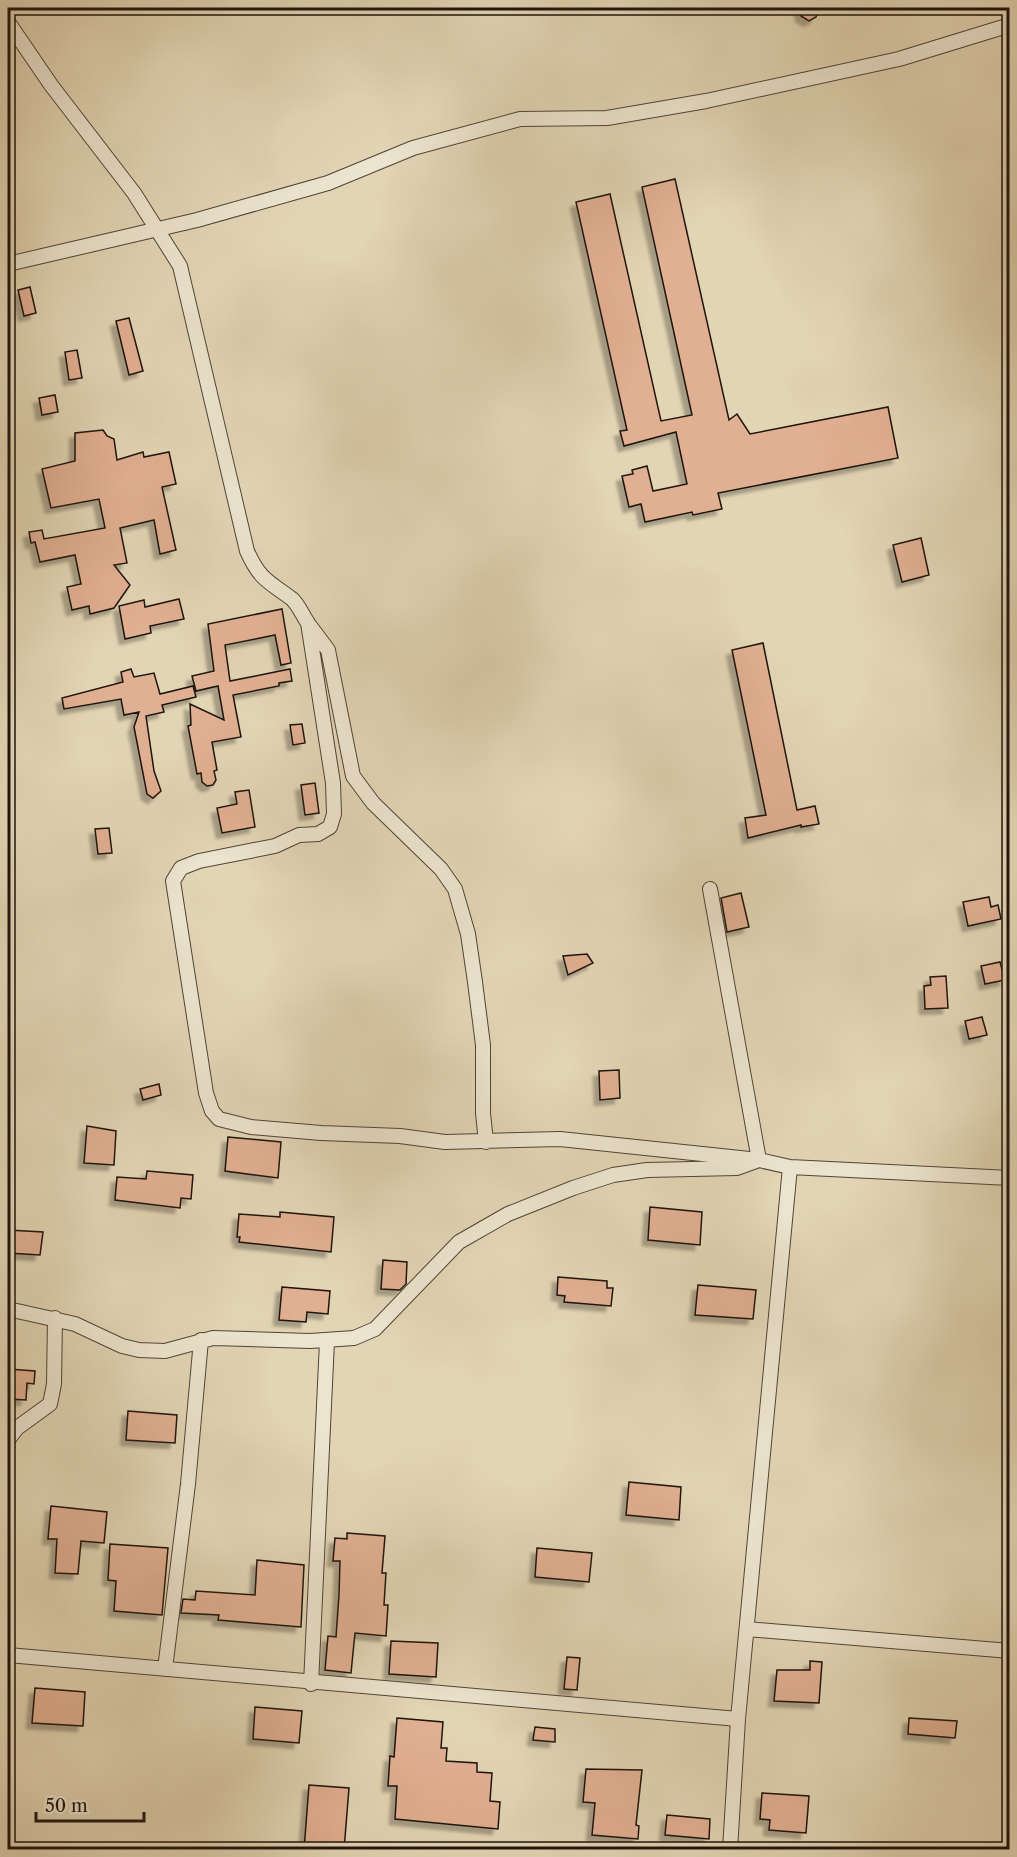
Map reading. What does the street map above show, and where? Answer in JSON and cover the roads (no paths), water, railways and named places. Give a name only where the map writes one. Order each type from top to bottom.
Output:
[{"type":"street","points":[[8,22],[51,85],[134,193],[180,266],[247,551],[256,572],[277,591],[293,600],[328,650],[353,776],[373,803],[430,857],[455,889],[468,934],[483,1045],[483,1113],[486,1142]]},
{"type":"street","points":[[8,264],[158,230],[306,189],[413,148],[503,123],[537,118],[568,120],[607,118],[706,101],[899,59],[1010,25]]},
{"type":"street","points":[[308,623],[333,783],[334,814],[330,827],[318,834],[299,836],[275,846],[199,861],[181,868],[173,881],[204,1082],[212,1111],[219,1119],[250,1126],[321,1133],[400,1136],[445,1143],[560,1139],[759,1160],[790,1167],[1010,1178]]},
{"type":"street","points":[[710,889],[759,1160]]},
{"type":"street","points":[[8,1309],[75,1324],[122,1346],[139,1350],[165,1351],[201,1340],[227,1338],[327,1341],[354,1338],[375,1329],[459,1242],[486,1224],[550,1196],[630,1172],[737,1168],[759,1160]]},
{"type":"street","points":[[730,1850],[738,1719],[790,1167]]},
{"type":"street","points":[[8,1440],[17,1428],[50,1404],[54,1384],[55,1318]]},
{"type":"street","points":[[165,1669],[188,1484],[201,1340]]},
{"type":"street","points":[[311,1684],[327,1341]]},
{"type":"street","points":[[747,1629],[1010,1651]]},
{"type":"street","points":[[8,1655],[311,1684],[738,1719]]}]
